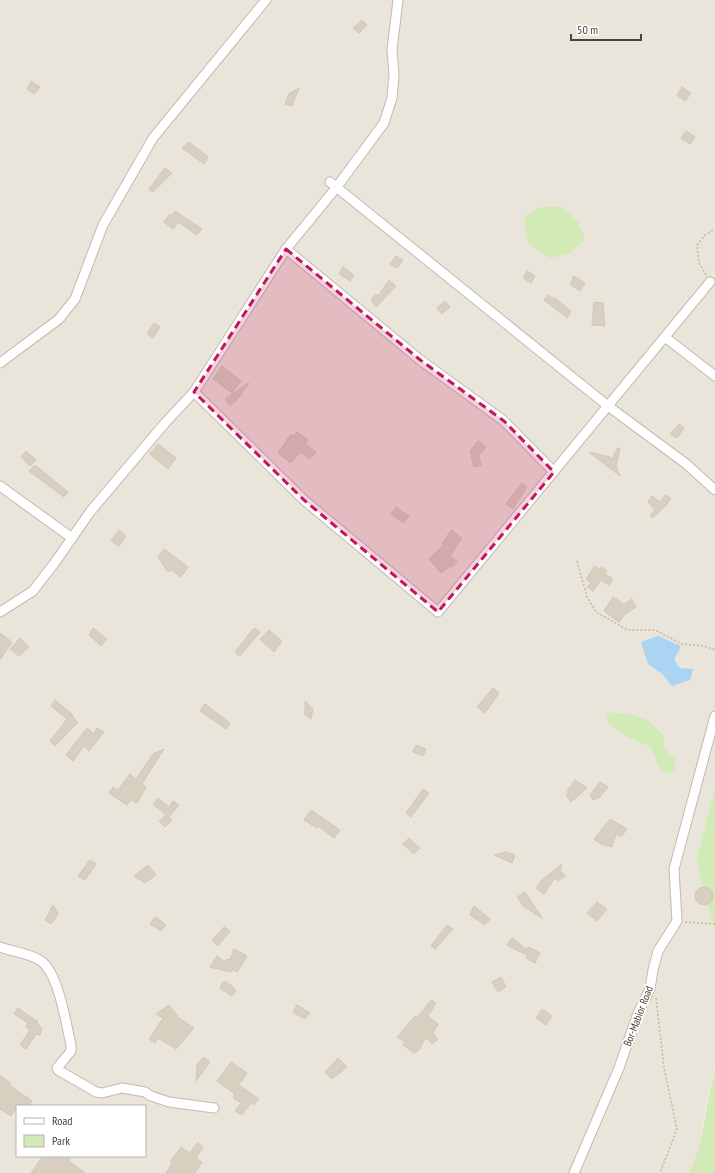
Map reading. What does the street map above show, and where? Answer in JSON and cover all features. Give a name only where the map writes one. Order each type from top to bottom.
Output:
[{"type":"street","points":[[0,363],[59,320],[75,299],[103,225],[153,138],[266,0]]},
{"type":"street","points":[[0,612],[32,591],[90,512],[123,471],[194,392],[286,249],[333,185],[384,123],[392,98],[394,75],[392,50],[398,0]]},
{"type":"street","points":[[333,185],[608,406],[684,463],[715,490]]},
{"type":"street","points":[[286,249],[419,359],[504,421],[554,472]]},
{"type":"street","points":[[194,392],[304,500],[438,612],[710,282]]},
{"type":"street","points":[[665,336],[715,376]]},
{"type":"street","points":[[0,486],[72,538]]},
{"type":"street","points":[[677,921],[674,869],[715,716]]},
{"type":"street","name":"Bor-Mabior Road","points":[[574,1173],[619,1068],[638,1013],[650,988],[658,951],[677,921]]},
{"type":"street","points":[[0,947],[42,962],[55,983],[71,1045],[71,1051],[57,1068],[58,1070],[96,1092],[102,1093],[122,1088],[145,1092],[155,1098],[169,1102],[214,1108]]},
{"type":"path","points":[[710,282],[699,263],[697,245],[705,235],[715,229]]},
{"type":"path","points":[[577,561],[587,597],[596,612],[628,630],[655,630],[682,644],[704,646],[715,650]]},
{"type":"path","points":[[677,921],[715,924]]},
{"type":"path","points":[[655,993],[664,1068],[677,1129],[660,1173]]},
{"type":"highlighted area","points":[[286,249],[419,359],[504,421],[554,472],[438,612],[304,500],[194,392]]},
{"type":"shaded area","points":[[0,0],[715,0],[715,786],[696,861],[715,932],[715,1069],[709,1089],[696,1161],[689,1173],[0,1173]]},
{"type":"green space","points":[[540,207],[562,207],[578,222],[585,239],[570,253],[551,258],[538,251],[529,243],[527,238],[525,216]]},
{"type":"green space","points":[[611,712],[630,714],[648,720],[663,735],[664,747],[675,759],[675,770],[668,774],[660,769],[651,747],[626,736],[614,728],[606,717]]},
{"type":"green space","points":[[715,786],[715,932],[696,861]]},
{"type":"green space","points":[[715,1070],[715,1173],[689,1173],[698,1150]]},
{"type":"water","points":[[658,636],[681,646],[674,660],[680,668],[693,669],[690,680],[672,686],[662,674],[648,664],[641,642]]},
{"type":"building","points":[[362,20],[367,25],[359,33],[353,28]]},
{"type":"building","points":[[31,81],[40,87],[34,94],[27,89]]},
{"type":"building","points":[[682,87],[691,93],[685,101],[677,95]]},
{"type":"building","points":[[299,88],[292,106],[285,104],[289,94]]},
{"type":"building","points":[[686,131],[695,137],[690,144],[681,138]]},
{"type":"building","points":[[189,142],[208,157],[204,164],[182,148]]},
{"type":"building","points":[[165,168],[172,173],[153,192],[149,189]]},
{"type":"building","points":[[175,211],[202,229],[197,235],[178,222],[173,229],[164,222],[170,214],[172,215]]},
{"type":"building","points":[[396,256],[403,260],[397,268],[390,264]]},
{"type":"building","points":[[343,267],[354,275],[350,281],[339,274]]},
{"type":"building","points":[[527,271],[535,276],[531,283],[523,278]]},
{"type":"building","points":[[574,276],[585,283],[580,291],[570,284]]},
{"type":"building","points":[[389,280],[396,286],[376,307],[371,300],[376,294],[378,296]]},
{"type":"building","points":[[548,295],[553,299],[554,297],[571,311],[567,318],[544,300]]},
{"type":"building","points":[[445,301],[450,307],[442,314],[437,308]]},
{"type":"building","points":[[594,302],[603,303],[605,326],[592,325]]},
{"type":"building","points":[[154,323],[160,327],[153,338],[147,334]]},
{"type":"building","points":[[222,366],[241,381],[232,393],[213,379]]},
{"type":"building","points":[[249,383],[237,400],[230,405],[225,399]]},
{"type":"building","points":[[679,424],[684,428],[677,438],[670,434]]},
{"type":"building","points":[[297,432],[308,440],[305,444],[316,452],[310,459],[300,452],[291,463],[278,453],[291,434],[294,436]]},
{"type":"building","points":[[478,441],[486,447],[479,455],[481,465],[474,467],[470,451]]},
{"type":"building","points":[[158,444],[176,458],[168,469],[150,454]]},
{"type":"building","points":[[618,448],[620,448],[616,467],[620,476],[589,452],[610,457],[611,460]]},
{"type":"building","points":[[26,451],[36,460],[30,466],[21,457]]},
{"type":"building","points":[[35,465],[68,492],[64,497],[29,471]]},
{"type":"building","points":[[522,483],[527,487],[513,509],[506,504]]},
{"type":"building","points":[[665,495],[671,498],[666,506],[652,518],[650,516],[655,510],[648,502],[652,496],[660,502]]},
{"type":"building","points":[[396,507],[409,516],[403,523],[391,514]]},
{"type":"building","points":[[119,530],[126,536],[119,546],[111,541]]},
{"type":"building","points":[[451,530],[462,538],[450,556],[457,561],[452,567],[450,566],[441,573],[429,559],[444,545],[442,544]]},
{"type":"building","points":[[164,549],[188,567],[181,577],[171,570],[168,572],[158,557]]},
{"type":"building","points":[[595,566],[600,570],[602,567],[607,571],[605,574],[613,579],[609,585],[601,580],[593,591],[587,587],[591,583],[586,579]]},
{"type":"building","points":[[613,597],[624,604],[632,599],[636,607],[625,614],[619,622],[604,611]]},
{"type":"building","points":[[93,628],[107,639],[101,646],[89,635]]},
{"type":"building","points":[[254,628],[260,632],[240,656],[235,652]]},
{"type":"building","points":[[269,630],[282,641],[274,652],[260,639]]},
{"type":"building","points":[[0,633],[12,642],[0,660]]},
{"type":"building","points":[[20,638],[29,647],[19,656],[10,649]]},
{"type":"building","points":[[493,688],[499,693],[485,713],[477,707]]},
{"type":"building","points":[[55,700],[73,715],[72,716],[78,722],[55,746],[50,741],[67,719],[51,706]]},
{"type":"building","points":[[305,701],[313,709],[311,719],[305,715]]},
{"type":"building","points":[[205,704],[230,723],[226,729],[200,711]]},
{"type":"building","points":[[87,728],[94,734],[97,728],[104,732],[89,751],[84,746],[73,761],[66,755]]},
{"type":"building","points":[[416,745],[426,749],[423,756],[413,752]]},
{"type":"building","points":[[164,749],[142,784],[146,787],[137,803],[131,800],[127,805],[109,793],[113,787],[118,790],[130,774],[136,779],[153,754]]},
{"type":"building","points":[[575,780],[587,788],[571,802],[566,795],[569,792],[567,791]]},
{"type":"building","points":[[600,782],[608,787],[600,797],[593,800],[590,795]]},
{"type":"building","points":[[423,789],[429,793],[411,817],[406,813]]},
{"type":"building","points":[[158,798],[169,807],[173,801],[179,805],[169,817],[172,820],[165,827],[159,821],[166,815],[153,804]]},
{"type":"building","points":[[311,810],[340,830],[334,838],[318,826],[317,828],[304,820]]},
{"type":"building","points":[[610,819],[627,829],[621,837],[616,834],[612,847],[601,844],[594,839]]},
{"type":"building","points":[[409,838],[420,848],[414,854],[403,844]]},
{"type":"building","points":[[506,852],[515,855],[512,863],[494,855]]},
{"type":"building","points":[[90,860],[96,864],[85,880],[78,876]]},
{"type":"building","points":[[562,864],[560,870],[565,876],[558,881],[555,878],[544,894],[536,888],[541,881]]},
{"type":"building","points":[[148,865],[156,875],[145,883],[134,876]]},
{"type":"building","points":[[704,887],[710,890],[713,896],[710,902],[704,905],[698,902],[695,896],[698,890]]},
{"type":"building","points":[[525,892],[543,919],[523,906],[517,897]]},
{"type":"building","points":[[597,902],[607,909],[597,921],[587,913]]},
{"type":"building","points":[[53,905],[58,914],[51,924],[45,920]]},
{"type":"building","points":[[474,906],[490,919],[485,925],[470,915]]},
{"type":"building","points":[[155,917],[166,925],[161,931],[150,924]]},
{"type":"building","points":[[447,925],[453,929],[435,949],[431,946]]},
{"type":"building","points":[[224,927],[230,931],[218,946],[212,940]]},
{"type":"building","points":[[512,938],[526,949],[528,947],[540,953],[535,963],[526,958],[528,956],[507,945]]},
{"type":"building","points":[[234,949],[247,956],[237,972],[233,970],[230,972],[210,967],[217,956],[225,962],[227,959],[230,960]]},
{"type":"building","points":[[501,977],[506,987],[498,992],[492,982]]},
{"type":"building","points":[[223,982],[227,982],[236,990],[232,996],[220,988]]},
{"type":"building","points":[[431,1000],[436,1003],[428,1016],[438,1024],[433,1033],[438,1039],[432,1044],[426,1037],[419,1050],[414,1053],[403,1045],[405,1042],[397,1037],[415,1016],[417,1018]]},
{"type":"building","points":[[169,1005],[179,1018],[194,1028],[176,1049],[158,1038],[155,1043],[149,1039],[163,1018],[156,1014]]},
{"type":"building","points":[[297,1005],[310,1013],[305,1019],[293,1012]]},
{"type":"building","points":[[18,1008],[38,1022],[37,1024],[42,1028],[40,1035],[36,1034],[26,1049],[20,1045],[30,1030],[26,1027],[28,1023],[14,1014]]},
{"type":"building","points":[[542,1009],[552,1016],[546,1025],[536,1018]]},
{"type":"building","points":[[203,1057],[210,1062],[196,1081],[197,1065]]},
{"type":"building","points":[[338,1058],[347,1067],[332,1079],[325,1072]]},
{"type":"building","points":[[231,1062],[247,1073],[239,1085],[259,1099],[254,1105],[252,1103],[242,1115],[235,1111],[241,1103],[233,1098],[235,1094],[217,1081]]},
{"type":"building","points":[[0,1075],[11,1084],[9,1085],[32,1101],[29,1105],[16,1105],[11,1116],[0,1109]]},
{"type":"building","points":[[197,1143],[203,1147],[196,1158],[202,1162],[195,1173],[166,1173],[172,1163],[170,1162],[181,1147],[190,1153]]},
{"type":"building","points":[[42,1157],[67,1157],[70,1159],[69,1161],[85,1173],[31,1173]]}]
